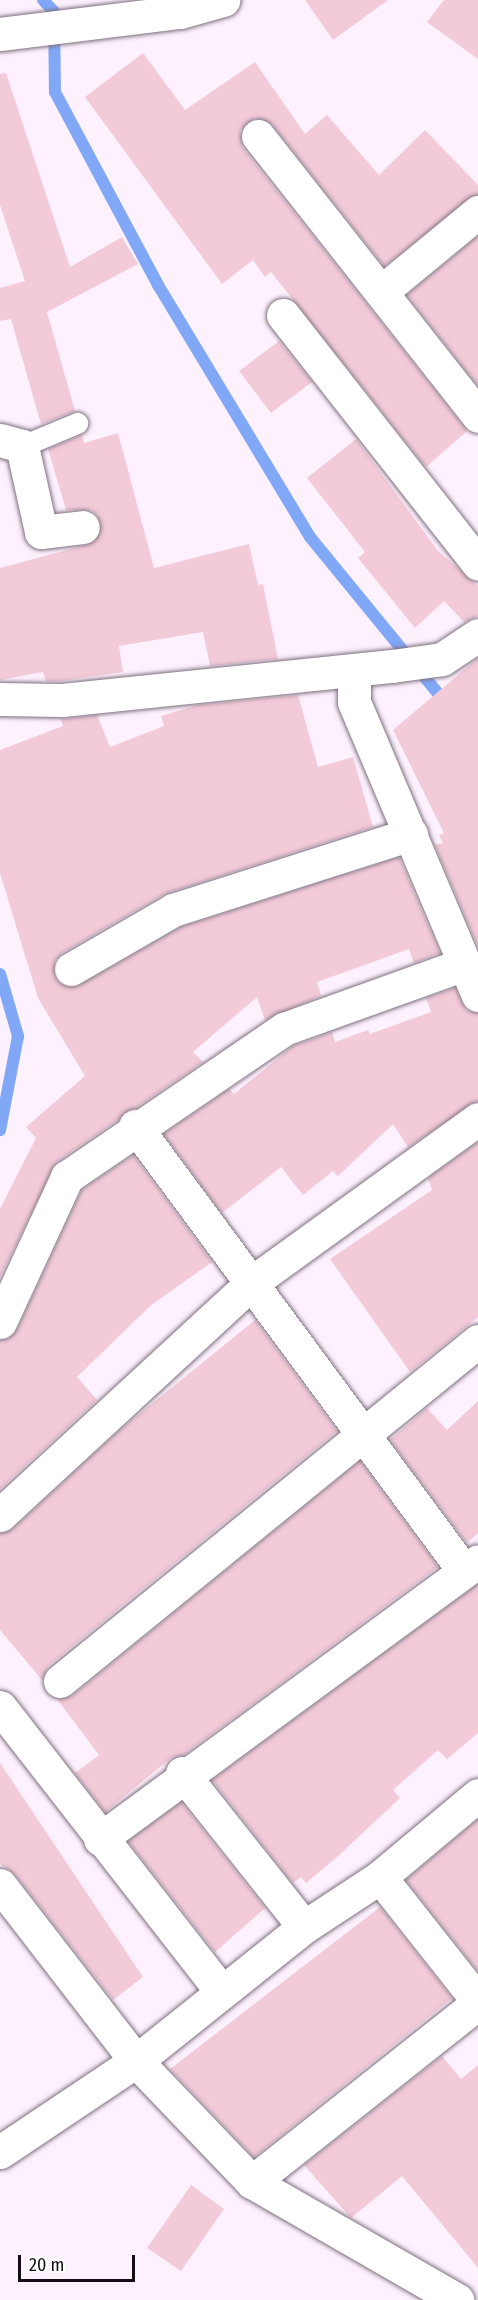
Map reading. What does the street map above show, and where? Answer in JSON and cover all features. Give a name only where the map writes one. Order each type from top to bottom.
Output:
[{"type":"street","points":[[14,32],[80,24],[223,0]]},
{"type":"street","points":[[258,136],[478,416]]},
{"type":"street","points":[[381,292],[478,212]]},
{"type":"street","points":[[283,315],[478,564]]},
{"type":"street","points":[[11,443],[41,532],[83,527]]},
{"type":"street","points":[[0,699],[62,700],[407,664],[442,659],[478,635]]},
{"type":"street","points":[[354,669],[354,702],[478,995]]},
{"type":"street","points":[[71,969],[173,910],[411,834]]},
{"type":"street","points":[[0,1322],[67,1177],[135,1126],[284,1029],[465,964]]},
{"type":"street","points":[[0,1515],[250,1284],[478,1119]]},
{"type":"street","points":[[100,1839],[182,1773],[471,1566],[365,1437],[135,1126]]},
{"type":"street","points":[[60,1681],[365,1437],[478,1341]]},
{"type":"street","points":[[0,1707],[100,1839],[222,1992]]},
{"type":"street","points":[[182,1773],[303,1927]]},
{"type":"street","points":[[0,2152],[136,2061],[303,1927],[380,1877],[478,1795]]},
{"type":"street","points":[[252,2182],[478,2002],[380,1877]]},
{"type":"street","points":[[0,1885],[136,2061],[252,2182],[457,2300]]},
{"type":"lane","points":[[11,443],[77,423]]},
{"type":"building","points":[[305,0],[388,0],[333,40]]},
{"type":"building","points":[[444,0],[478,0],[478,59],[427,22]]},
{"type":"building","points":[[143,53],[185,110],[255,62],[305,134],[327,115],[379,175],[425,130],[478,185],[478,194],[384,266],[272,124],[255,118],[240,130],[243,148],[467,431],[426,467],[271,272],[265,277],[253,260],[222,284],[85,97]]},
{"type":"building","points":[[6,73],[70,267],[122,237],[138,264],[47,312],[75,411],[41,424],[11,319],[0,321],[0,288],[25,281],[0,205],[0,74]]},
{"type":"building","points":[[478,236],[478,386],[407,295]]},
{"type":"building","points":[[279,341],[312,382],[271,413],[239,371]]},
{"type":"building","points":[[118,433],[154,568],[249,544],[258,585],[263,584],[278,659],[210,666],[203,632],[119,646],[123,672],[46,681],[43,672],[0,680],[0,568],[86,545],[100,534],[98,516],[91,510],[66,510],[48,449],[82,435],[84,443]]},
{"type":"building","points":[[356,439],[438,551],[478,586],[478,616],[464,622],[444,601],[415,628],[358,558],[365,552],[307,478]]},
{"type":"building","points":[[478,658],[478,947],[435,845],[443,843],[439,835],[444,833],[393,730]]},
{"type":"building","points":[[298,695],[318,767],[353,757],[373,827],[164,894],[62,953],[55,960],[55,978],[62,985],[80,985],[181,927],[399,857],[440,953],[414,963],[409,949],[317,982],[321,996],[265,1020],[257,997],[193,1052],[203,1062],[56,1162],[0,1277],[0,1209],[36,1138],[26,1127],[85,1076],[38,998],[0,873],[0,750],[63,726],[61,719],[97,715],[110,747],[164,726],[161,716],[198,705]]},
{"type":"building","points":[[455,988],[466,1010],[478,1013],[478,1101],[408,1147],[393,1124],[338,1176],[333,1171],[303,1195],[281,1167],[222,1213],[164,1134],[229,1089],[234,1094],[293,1046],[332,1032],[335,1042],[368,1030],[370,1034],[431,1012],[426,998]]},
{"type":"building","points":[[478,1142],[478,1317],[410,1372],[330,1259],[432,1190],[428,1178]]},
{"type":"building","points":[[133,1155],[212,1262],[150,1306],[77,1377],[97,1400],[0,1489],[0,1340],[17,1330],[82,1190]]},
{"type":"building","points":[[255,1320],[337,1431],[48,1666],[42,1680],[0,1630],[0,1533],[13,1529],[122,1428]]},
{"type":"building","points":[[478,1401],[478,1533],[467,1543],[390,1440],[427,1408],[447,1430]]},
{"type":"building","points":[[360,1461],[438,1567],[183,1755],[171,1758],[105,1812],[75,1773],[99,1755],[57,1699],[72,1696]]},
{"type":"building","points":[[478,1584],[478,1733],[447,1759],[438,1750],[393,1790],[400,1798],[337,1857],[306,1883],[301,1877],[293,1883],[212,1780]]},
{"type":"building","points":[[0,1763],[143,1977],[113,2000],[15,1874],[0,1864]]},
{"type":"building","points":[[181,1802],[265,1908],[215,1952],[128,1841]]},
{"type":"building","points":[[478,1819],[478,1971],[406,1880]]},
{"type":"building","points":[[380,1907],[452,1998],[254,2157],[170,2069]]},
{"type":"building","points":[[442,2056],[461,2079],[478,2065],[478,2268],[402,2176],[351,2218],[304,2165]]},
{"type":"building","points":[[191,2185],[224,2209],[181,2271],[147,2248]]},
{"type":"waterway","points":[[43,0],[54,12],[55,92],[158,285],[310,537],[446,703]]},
{"type":"waterway","points":[[0,974],[18,1036],[0,1130]]}]
